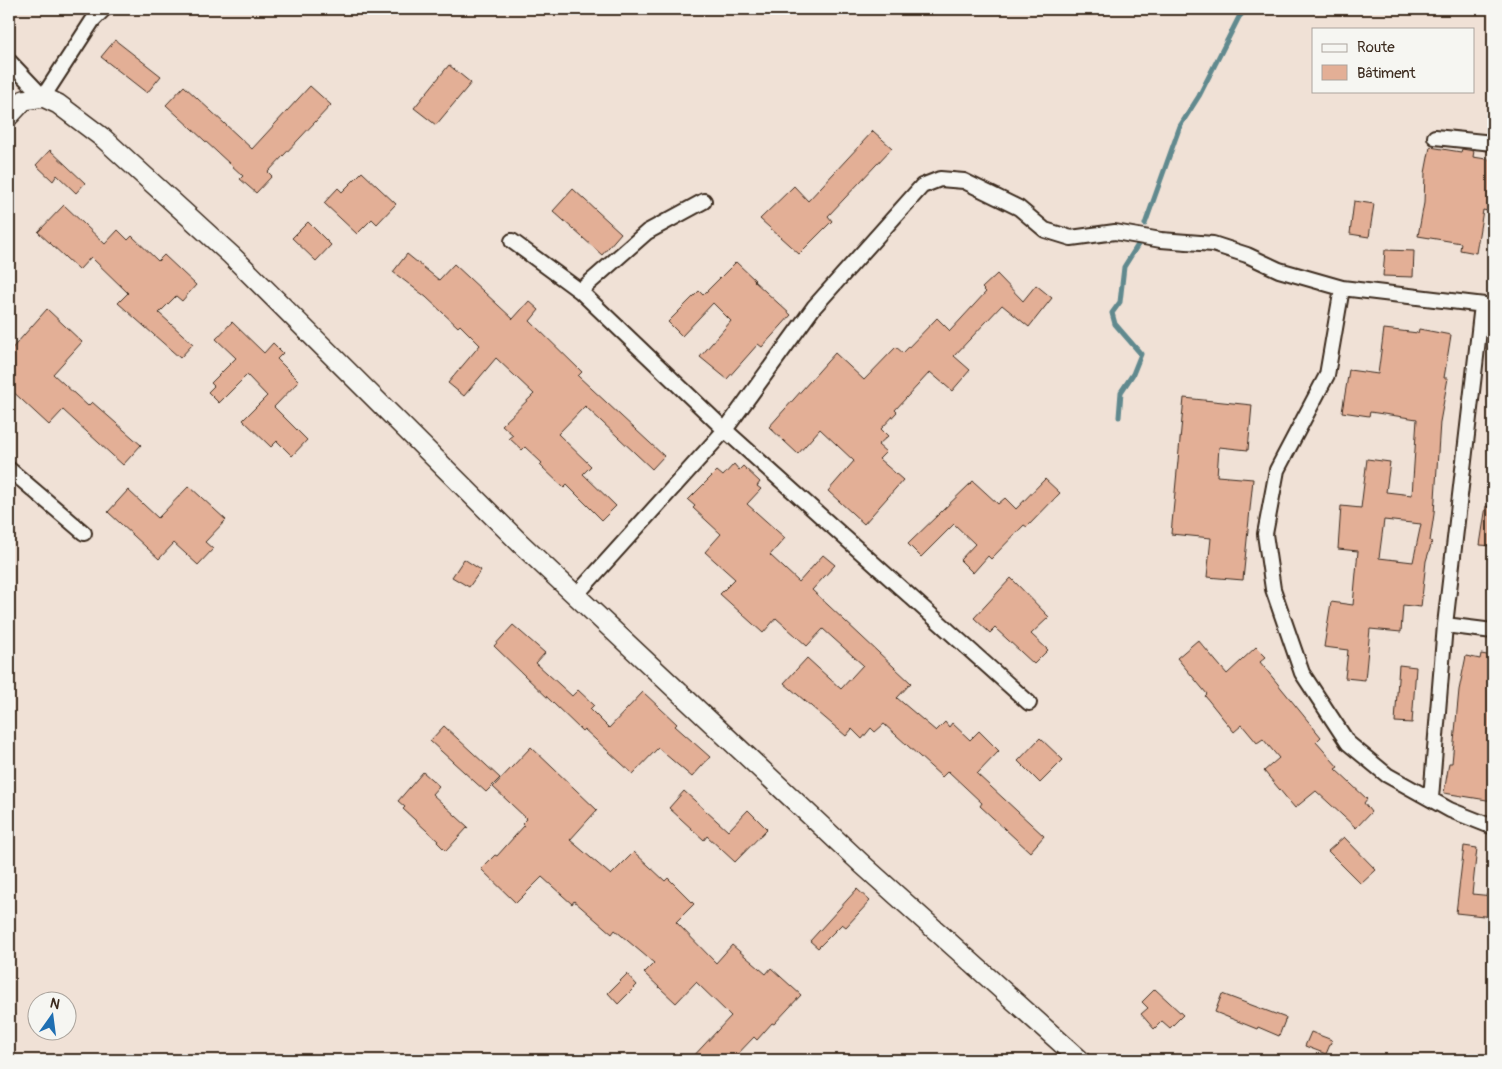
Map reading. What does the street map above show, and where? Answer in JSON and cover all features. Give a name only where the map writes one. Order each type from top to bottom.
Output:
[{"type":"street","points":[[9,116],[24,100],[43,97],[94,20],[104,9]]},
{"type":"street","points":[[9,61],[43,97],[58,104],[102,138],[231,255],[521,544],[577,594],[863,865],[1080,1060]]},
{"type":"street","points":[[1435,137],[1493,144]]},
{"type":"street","points":[[577,594],[725,430],[835,281],[922,186],[940,179],[964,181],[1018,208],[1046,230],[1071,238],[1115,232],[1161,240],[1213,244],[1247,255],[1279,270],[1342,288],[1488,306],[1445,625],[1431,798]]},
{"type":"street","points":[[580,291],[647,232],[704,201]]},
{"type":"street","points":[[512,241],[580,291],[725,430],[1029,703]]},
{"type":"street","points":[[1342,288],[1327,375],[1277,470],[1265,534],[1273,589],[1302,673],[1348,743],[1387,775],[1450,810],[1493,827]]},
{"type":"street","points":[[9,469],[84,532]]},
{"type":"street","points":[[1445,625],[1493,631]]},
{"type":"building","points":[[115,40],[161,76],[147,93],[101,57]]},
{"type":"building","points":[[449,65],[471,83],[436,125],[414,108]]},
{"type":"building","points":[[184,86],[252,149],[310,86],[331,105],[268,172],[272,176],[256,193],[240,179],[243,176],[166,105]]},
{"type":"building","points":[[873,131],[892,148],[828,216],[832,221],[799,254],[760,219],[794,186],[808,201]]},
{"type":"building","points":[[1430,147],[1461,152],[1462,149],[1474,151],[1473,157],[1493,160],[1492,212],[1483,210],[1476,253],[1460,250],[1461,243],[1418,236],[1424,203],[1425,173]]},
{"type":"building","points":[[50,150],[85,183],[76,193],[57,175],[53,181],[36,165]]},
{"type":"building","points":[[362,172],[396,204],[377,224],[372,219],[357,234],[324,203],[338,188],[342,192]]},
{"type":"building","points":[[573,189],[621,233],[602,255],[553,211]]},
{"type":"building","points":[[1354,201],[1374,204],[1369,237],[1350,234]]},
{"type":"building","points":[[64,205],[105,244],[118,230],[128,240],[132,236],[158,261],[164,255],[196,285],[182,301],[176,296],[159,313],[193,344],[180,358],[118,303],[128,293],[91,257],[79,270],[38,232]]},
{"type":"building","points":[[308,222],[331,245],[316,261],[292,238]]},
{"type":"building","points":[[1385,250],[1414,251],[1413,277],[1383,276]]},
{"type":"building","points":[[407,254],[439,280],[454,264],[513,319],[529,301],[539,310],[530,321],[582,372],[578,376],[664,456],[652,469],[585,406],[558,434],[591,466],[583,474],[616,506],[602,520],[567,485],[564,488],[540,465],[542,463],[525,447],[522,450],[509,438],[513,435],[502,425],[534,394],[496,358],[464,396],[448,383],[480,345],[460,325],[458,327],[426,297],[393,272]]},
{"type":"building","points":[[736,262],[791,315],[762,347],[758,344],[727,379],[700,357],[731,321],[713,303],[682,336],[668,322],[699,291],[703,295]]},
{"type":"building","points":[[997,274],[1023,301],[1036,285],[1052,298],[1029,327],[1002,305],[954,356],[970,370],[952,391],[930,372],[895,410],[897,412],[881,429],[888,436],[878,445],[886,452],[879,459],[903,480],[864,524],[828,491],[854,461],[820,429],[798,454],[769,427],[835,353],[864,380],[896,347],[903,353],[937,318],[950,331],[986,292],[982,288]]},
{"type":"building","points":[[47,309],[82,342],[53,374],[88,406],[92,402],[141,445],[123,465],[63,410],[49,425],[9,388],[9,352]]},
{"type":"building","points":[[232,322],[264,353],[273,343],[283,353],[277,359],[299,381],[274,407],[307,440],[292,456],[277,441],[271,447],[243,420],[267,396],[247,375],[219,403],[208,392],[214,386],[211,383],[236,358],[216,339]]},
{"type":"building","points":[[1384,329],[1418,333],[1419,329],[1451,335],[1444,378],[1448,378],[1440,422],[1434,514],[1430,541],[1432,542],[1426,561],[1421,607],[1403,605],[1401,632],[1370,629],[1365,680],[1345,678],[1348,650],[1324,647],[1331,602],[1353,605],[1358,551],[1338,549],[1341,506],[1361,508],[1367,459],[1390,462],[1386,492],[1412,495],[1417,419],[1370,412],[1369,416],[1342,412],[1349,370],[1378,374]],"holes":[[[1384,520],[1421,524],[1413,562],[1379,558]]]},
{"type":"building","points":[[1184,398],[1252,405],[1248,450],[1219,447],[1217,476],[1253,479],[1243,580],[1207,577],[1211,538],[1171,534]]},
{"type":"building","points":[[734,464],[739,470],[743,466],[760,482],[757,486],[761,489],[747,504],[785,538],[770,555],[799,582],[823,555],[835,565],[812,590],[911,683],[897,698],[936,731],[945,722],[949,727],[952,723],[970,740],[979,731],[999,751],[977,774],[1044,836],[1030,852],[980,806],[982,803],[948,771],[942,777],[884,724],[875,732],[871,728],[862,739],[852,729],[846,736],[784,683],[807,658],[841,689],[863,665],[823,629],[807,646],[776,618],[763,633],[720,594],[735,579],[705,552],[721,534],[693,508],[695,506],[688,500],[717,471],[723,476]]},
{"type":"building","points":[[1045,479],[1060,493],[1027,527],[1024,525],[991,559],[988,556],[973,573],[960,560],[975,544],[954,524],[921,557],[908,544],[973,481],[998,504],[1005,498],[1016,509]]},
{"type":"building","points":[[189,486],[226,520],[205,542],[213,549],[198,565],[174,543],[159,559],[108,512],[128,490],[158,518]]},
{"type":"building","points":[[1486,506],[1493,507],[1493,546],[1480,545]]},
{"type":"building","points":[[464,559],[481,570],[469,587],[452,577]]},
{"type":"building","points":[[1011,578],[1049,617],[1031,634],[1048,650],[1034,664],[995,628],[990,633],[974,618]]},
{"type":"building","points":[[513,625],[545,653],[536,663],[572,696],[578,690],[594,705],[590,709],[609,728],[643,692],[677,724],[675,726],[710,757],[692,777],[658,748],[633,774],[584,729],[582,731],[494,646]]},
{"type":"building","points":[[1198,640],[1227,674],[1256,647],[1266,657],[1260,662],[1321,737],[1316,742],[1338,767],[1335,769],[1367,799],[1364,803],[1371,812],[1356,828],[1316,791],[1295,808],[1264,771],[1279,758],[1263,739],[1257,743],[1242,725],[1234,732],[1205,696],[1207,694],[1177,658]]},
{"type":"building","points":[[1481,654],[1493,656],[1493,801],[1444,793],[1449,763],[1452,763],[1459,690],[1466,656],[1480,659]]},
{"type":"building","points":[[1399,665],[1416,667],[1412,723],[1395,722]]},
{"type":"building","points":[[444,726],[500,778],[486,792],[430,741]]},
{"type":"building","points":[[1040,738],[1063,760],[1040,783],[1018,761]]},
{"type":"building","points":[[531,747],[597,810],[570,840],[611,875],[634,852],[665,881],[668,878],[694,904],[676,922],[716,963],[732,945],[766,974],[771,968],[801,995],[774,1024],[772,1023],[757,1040],[754,1037],[732,1060],[690,1060],[731,1016],[696,982],[676,1003],[644,973],[654,963],[615,930],[612,934],[574,901],[572,904],[542,877],[516,903],[481,869],[495,855],[497,856],[524,826],[522,824],[527,819],[493,787]]},
{"type":"building","points":[[423,772],[439,786],[432,794],[468,827],[446,851],[438,841],[403,809],[405,807],[398,801]]},
{"type":"building","points":[[684,791],[728,831],[748,810],[767,829],[735,862],[707,836],[704,840],[669,808]]},
{"type":"building","points":[[1344,837],[1376,870],[1361,884],[1328,851]]},
{"type":"building","points":[[1464,846],[1477,848],[1472,894],[1493,896],[1493,917],[1456,913]]},
{"type":"building","points":[[857,889],[870,901],[846,927],[842,924],[818,948],[810,941]]},
{"type":"building","points":[[627,974],[637,985],[618,1004],[608,993]]},
{"type":"building","points":[[1155,989],[1183,1015],[1170,1028],[1162,1021],[1154,1029],[1141,1014],[1148,1008],[1142,1002]]},
{"type":"building","points":[[1222,994],[1286,1018],[1279,1036],[1215,1012]]},
{"type":"building","points":[[1311,1032],[1332,1040],[1326,1054],[1305,1046]]},
{"type":"waterway","points":[[1145,224],[1180,126],[1199,96],[1239,17],[1246,9]]},
{"type":"waterway","points":[[1119,417],[1121,392],[1133,374],[1141,354],[1115,324],[1112,313],[1120,302],[1124,267],[1139,243]]}]
